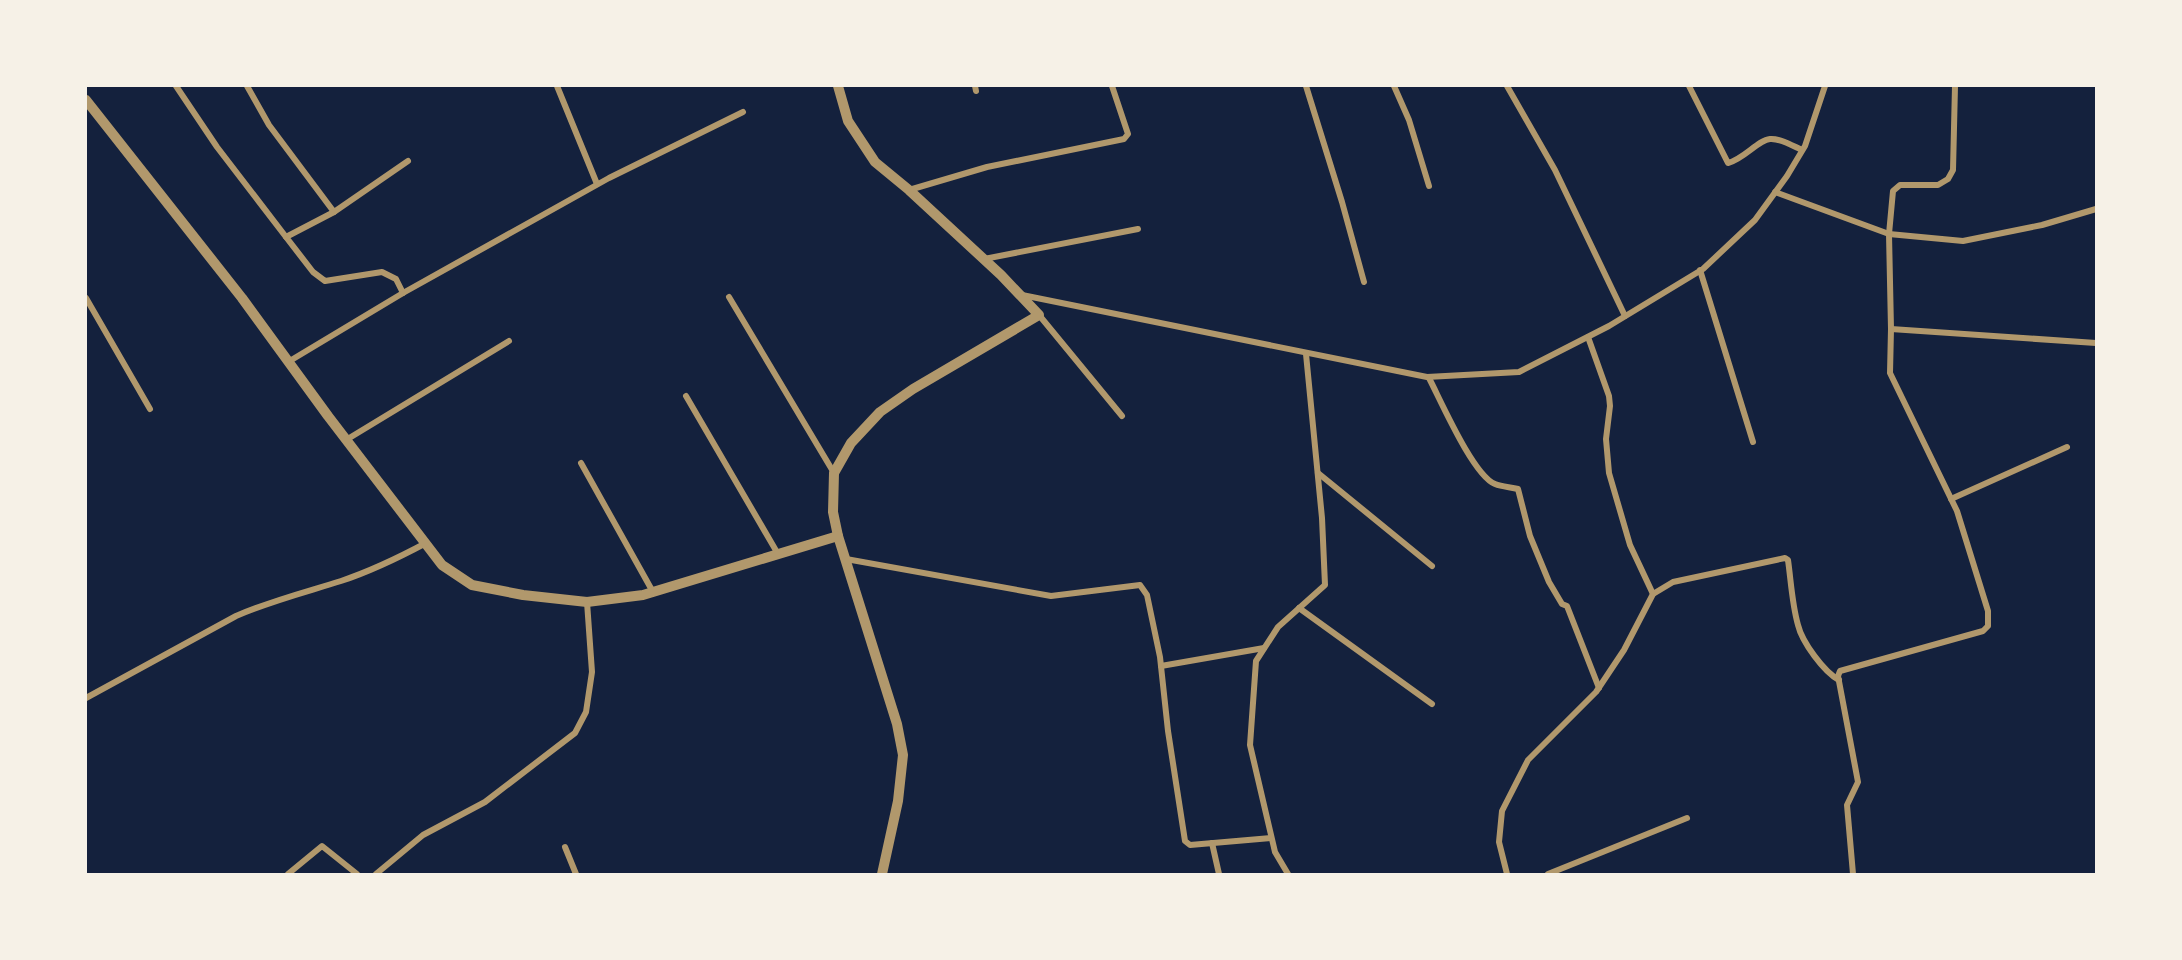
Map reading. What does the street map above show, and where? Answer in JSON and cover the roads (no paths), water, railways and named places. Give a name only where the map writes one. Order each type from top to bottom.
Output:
[{"type":"street","points":[[176,86],[217,147],[313,272],[325,281],[382,272],[396,279],[403,293]]},
{"type":"street","points":[[247,86],[269,125],[334,212]]},
{"type":"street","points":[[557,86],[597,184]]},
{"type":"street","points":[[838,86],[849,121],[875,162],[909,190],[1021,295],[1122,416]]},
{"type":"street","points":[[909,190],[987,167],[1124,139],[1128,134],[1112,86]]},
{"type":"street","points":[[1306,86],[1364,282]]},
{"type":"street","points":[[1394,86],[1409,120],[1429,186]]},
{"type":"street","points":[[1507,86],[1555,170],[1625,316]]},
{"type":"street","points":[[1689,86],[1728,163],[1738,160],[1762,141],[1771,139],[1802,150]]},
{"type":"street","points":[[1021,295],[1429,378],[1519,372],[1588,337],[1700,270],[1755,220],[1802,150],[1825,86]]},
{"type":"street","points":[[1853,874],[1848,805],[1858,782],[1839,680],[1840,671],[1983,631],[1988,626],[1988,612],[1957,511],[1890,374],[1892,330],[1889,234],[1893,191],[1900,185],[1938,185],[1948,179],[1953,170],[1955,86]]},
{"type":"street","points":[[86,100],[242,298],[346,440],[442,565],[472,585],[523,595],[587,602],[643,595],[838,536]]},
{"type":"street","points":[[288,362],[403,293],[597,184],[743,112]]},
{"type":"street","points":[[286,237],[334,212],[408,161]]},
{"type":"street","points":[[1775,192],[1889,234],[1963,241],[2042,225],[2097,209]]},
{"type":"street","points":[[983,259],[1138,229]]},
{"type":"street","points":[[1700,270],[1753,442]]},
{"type":"street","points":[[729,297],[834,473]]},
{"type":"street","points":[[86,298],[150,409]]},
{"type":"street","points":[[882,874],[898,801],[903,755],[897,724],[838,536],[833,512],[834,473],[851,443],[880,412],[914,389],[1039,315]]},
{"type":"street","points":[[1892,330],[2097,343]]},
{"type":"street","points":[[1588,337],[1609,396],[1606,439],[1609,472],[1630,545],[1653,594]]},
{"type":"street","points":[[346,440],[509,341]]},
{"type":"street","points":[[1288,874],[1275,852],[1250,745],[1256,662],[1278,627],[1325,585],[1322,518],[1306,354]]},
{"type":"street","points":[[1429,378],[1459,438],[1485,477],[1495,484],[1518,489],[1530,536],[1549,582],[1562,604],[1567,606],[1599,688]]},
{"type":"street","points":[[686,396],[778,554]]},
{"type":"street","points":[[1951,499],[2067,447]]},
{"type":"street","points":[[581,464],[654,592]]},
{"type":"street","points":[[1318,472],[1432,566]]},
{"type":"street","points":[[86,698],[253,608],[392,562],[426,543]]},
{"type":"street","points":[[1507,874],[1499,842],[1502,811],[1528,760],[1567,724],[1599,688],[1624,650],[1653,594],[1673,582],[1785,558],[1788,560],[1798,626],[1830,676],[1839,680]]},
{"type":"street","points":[[846,559],[1051,596],[1140,585],[1147,595],[1161,666],[1168,732],[1185,841],[1190,845],[1272,838]]},
{"type":"street","points":[[376,874],[423,836],[485,802],[575,733],[586,712],[592,672],[587,602]]},
{"type":"street","points":[[1299,608],[1432,704]]},
{"type":"street","points":[[1161,666],[1264,648]]},
{"type":"street","points":[[1548,874],[1687,818]]},
{"type":"street","points":[[1213,844],[1219,874]]},
{"type":"street","points":[[288,874],[322,846],[357,874]]},
{"type":"street","points":[[565,847],[576,874]]}]
